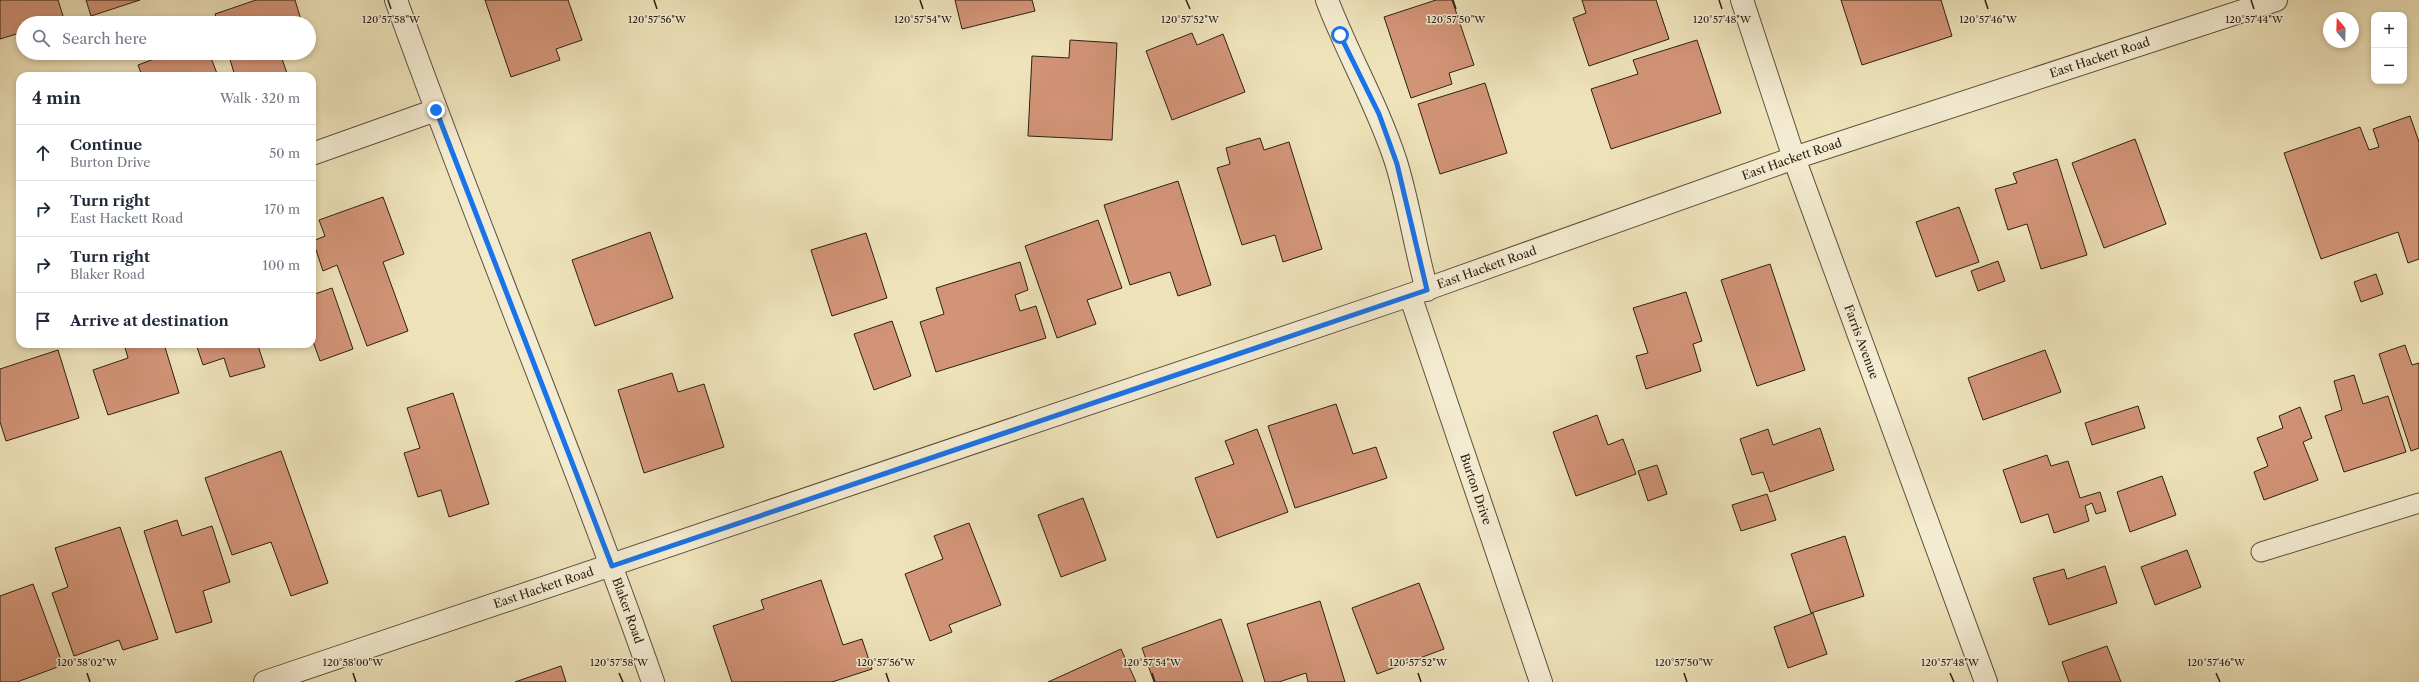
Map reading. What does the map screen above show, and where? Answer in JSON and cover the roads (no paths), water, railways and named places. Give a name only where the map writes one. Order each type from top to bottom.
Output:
[{"type":"street","name":"Blaker Road","points":[[396,0],[436,110],[612,566],[653,682]]},
{"type":"street","name":"Burton Drive","points":[[1327,0],[1340,35],[1379,114],[1397,164],[1419,293],[1541,682]]},
{"type":"street","name":"Farris Avenue","points":[[1742,0],[1794,158],[1986,682]]},
{"type":"street","name":"East Hackett Road","points":[[265,682],[1419,293],[1794,158],[2276,0]]},
{"type":"street","points":[[316,153],[436,110]]},
{"type":"lane","points":[[2261,552],[2419,503]]}]
